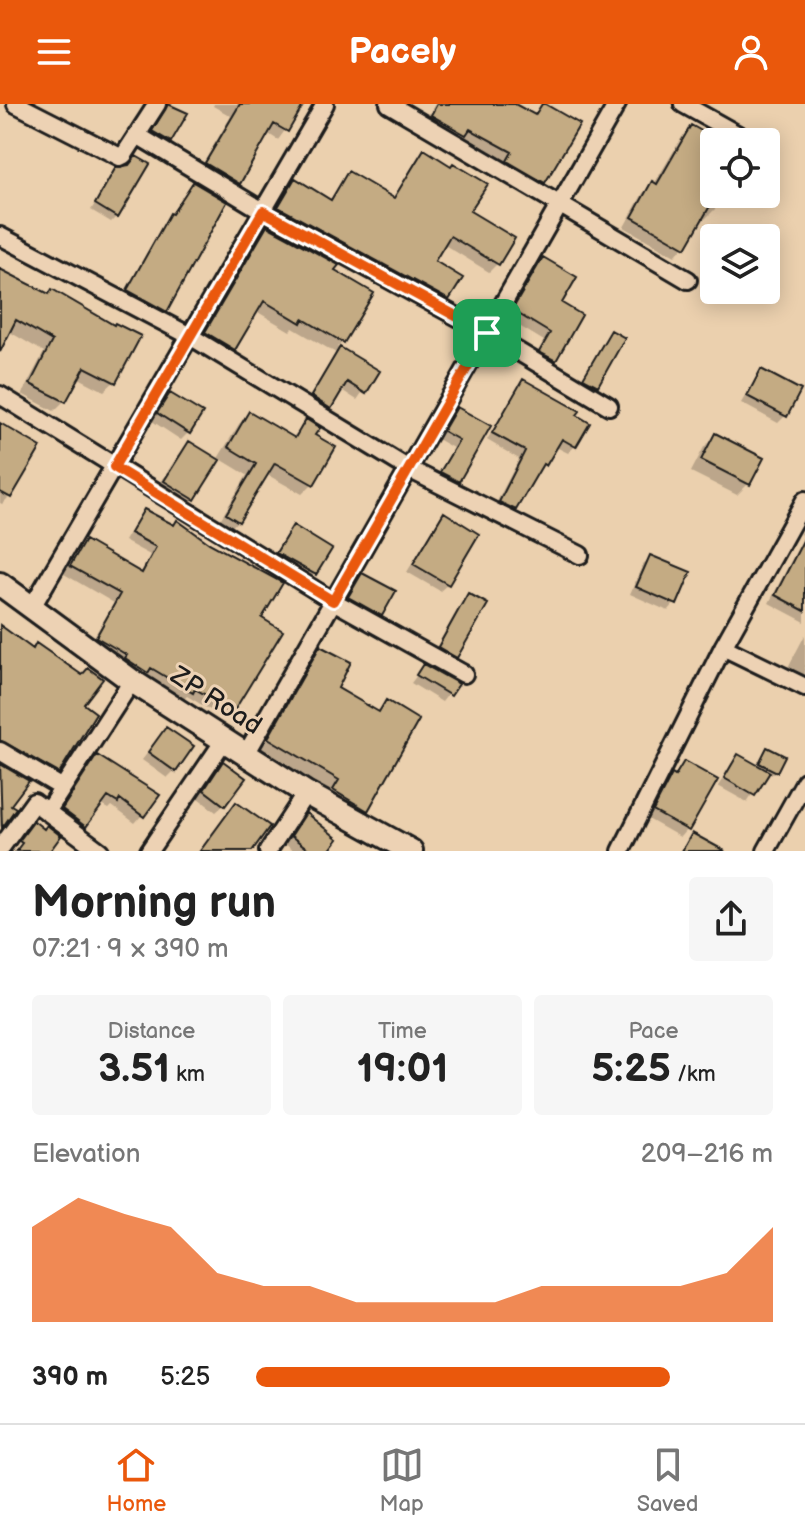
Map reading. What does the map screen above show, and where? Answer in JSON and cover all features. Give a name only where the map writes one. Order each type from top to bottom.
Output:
[{"type":"street","points":[[16,104],[115,157],[124,155],[157,104]]},
{"type":"street","points":[[32,607],[325,104]]},
{"type":"street","points":[[389,104],[688,280]]},
{"type":"street","points":[[246,754],[617,104]]},
{"type":"street","points":[[683,104],[726,128]]},
{"type":"street","points":[[137,135],[263,211],[487,333],[609,406]]},
{"type":"street","points":[[0,236],[190,336],[409,469],[580,555]]},
{"type":"street","points":[[0,395],[333,601],[464,674]]},
{"type":"street","points":[[621,851],[723,647],[805,500]]},
{"type":"street","points":[[788,529],[805,538]]},
{"type":"street","name":"ZP Road","points":[[0,584],[132,681],[306,793],[408,850]]},
{"type":"street","points":[[723,647],[805,687]]},
{"type":"street","points":[[47,812],[132,681]]},
{"type":"street","points":[[149,851],[225,739]]},
{"type":"street","points":[[0,751],[61,787]]},
{"type":"street","points":[[766,851],[805,781]]},
{"type":"street","points":[[268,851],[306,793]]},
{"type":"street","points":[[0,849],[34,802],[100,851]]},
{"type":"building","points":[[168,104],[188,113],[171,142],[152,131]]},
{"type":"building","points":[[240,104],[304,104],[288,132],[274,124],[240,184],[205,163]]},
{"type":"building","points":[[437,104],[515,104],[535,115],[545,104],[580,124],[545,183],[507,161],[512,152],[470,129],[466,135],[431,115]]},
{"type":"building","points":[[691,125],[700,130],[700,208],[709,208],[686,248],[632,217],[652,181],[657,184]]},
{"type":"building","points":[[424,149],[488,184],[470,211],[515,238],[499,265],[450,236],[435,261],[463,278],[449,300],[278,207],[295,178],[331,200],[348,171],[394,198]]},
{"type":"building","points":[[136,156],[150,164],[118,218],[95,204],[116,167],[129,165]]},
{"type":"building","points":[[193,182],[227,202],[167,312],[127,290],[170,213]]},
{"type":"building","points":[[267,226],[339,265],[335,270],[374,293],[344,343],[264,301],[235,350],[205,332]]},
{"type":"building","points":[[543,257],[577,277],[562,303],[582,315],[556,361],[539,352],[550,333],[512,310]]},
{"type":"building","points":[[0,269],[49,294],[52,289],[114,325],[141,336],[116,383],[85,367],[66,402],[30,384],[52,341],[16,320],[0,352]]},
{"type":"building","points":[[611,330],[625,338],[598,386],[583,378]]},
{"type":"building","points":[[340,347],[380,371],[366,394],[347,382],[331,409],[311,396]]},
{"type":"building","points":[[761,369],[801,390],[787,417],[747,396]]},
{"type":"building","points":[[523,379],[580,411],[577,415],[590,423],[576,447],[562,439],[516,510],[499,502],[525,451],[492,433]]},
{"type":"building","points":[[170,393],[203,413],[190,434],[157,413]]},
{"type":"building","points":[[457,407],[491,426],[459,482],[440,472],[459,440],[443,431]]},
{"type":"building","points":[[249,411],[295,438],[306,419],[320,428],[315,435],[336,447],[314,485],[275,463],[239,522],[226,514],[256,464],[228,447]]},
{"type":"building","points":[[0,423],[41,447],[11,498],[0,492]]},
{"type":"building","points":[[715,433],[764,458],[750,485],[701,460]]},
{"type":"building","points":[[189,441],[220,460],[195,500],[164,481]]},
{"type":"building","points":[[144,509],[174,525],[177,520],[209,543],[283,583],[262,618],[283,631],[234,711],[195,689],[193,693],[151,668],[148,673],[125,658],[127,655],[96,637],[120,594],[70,566],[85,540],[142,573],[156,547],[130,533]]},
{"type":"building","points":[[444,512],[479,534],[449,585],[413,564]]},
{"type":"building","points":[[293,525],[332,549],[316,575],[276,553]]},
{"type":"building","points":[[805,537],[805,611],[775,595]]},
{"type":"building","points":[[650,555],[691,572],[677,605],[636,587]]},
{"type":"building","points":[[362,573],[396,591],[382,616],[348,597]]},
{"type":"building","points":[[468,593],[488,604],[457,658],[438,647]]},
{"type":"building","points":[[0,625],[33,649],[36,643],[82,675],[88,668],[103,679],[84,704],[96,713],[59,773],[0,740]]},
{"type":"building","points":[[320,646],[351,662],[338,688],[379,712],[386,700],[419,720],[368,811],[333,790],[339,780],[268,738]]},
{"type":"building","points":[[423,664],[459,684],[451,696],[416,675]]},
{"type":"building","points":[[166,727],[194,746],[176,772],[148,752]]},
{"type":"building","points":[[767,747],[785,756],[777,772],[759,763]]},
{"type":"building","points":[[738,754],[770,772],[755,796],[724,778]]},
{"type":"building","points":[[97,755],[160,795],[144,817],[120,799],[118,803],[108,797],[86,827],[62,809]]},
{"type":"building","points":[[223,761],[246,778],[225,806],[204,790]]},
{"type":"building","points":[[684,761],[718,780],[689,831],[653,811],[672,774],[675,776]]},
{"type":"building","points":[[0,764],[29,781],[11,805],[16,808],[2,828]]},
{"type":"building","points":[[236,802],[270,826],[252,851],[200,851]]},
{"type":"building","points":[[306,813],[338,839],[329,851],[311,851],[291,836]]},
{"type":"building","points":[[34,821],[44,829],[47,825],[61,836],[50,851],[16,851],[22,843],[19,841]]},
{"type":"building","points":[[692,833],[725,851],[682,851]]},
{"type":"route","points":[[263,211],[487,333],[333,601],[114,467],[263,211]]}]
